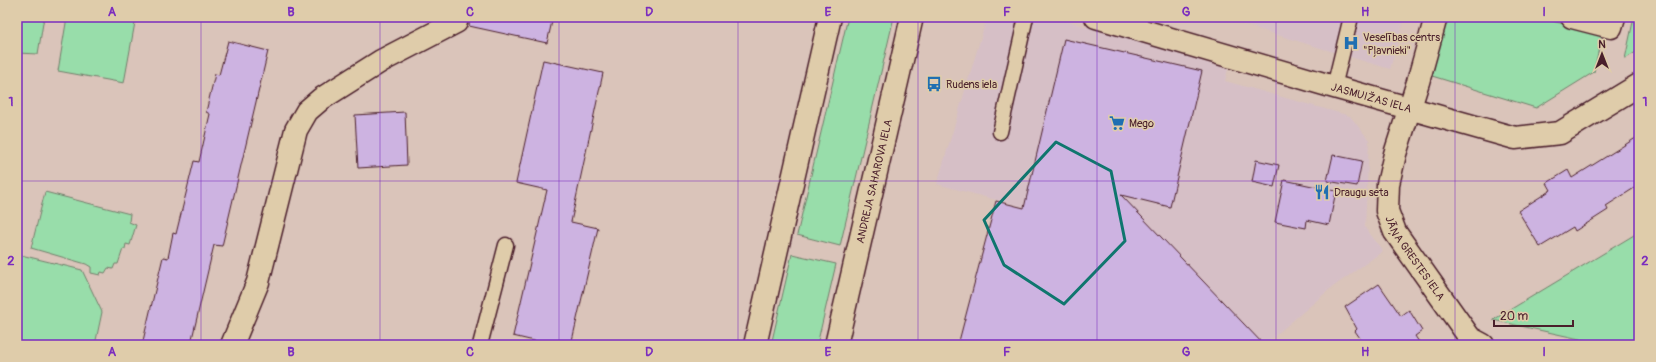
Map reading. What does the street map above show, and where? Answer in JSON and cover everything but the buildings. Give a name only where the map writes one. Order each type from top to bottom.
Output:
[{"type":"street","points":[[232,345],[258,282],[296,130],[307,111],[321,99],[381,61],[456,22],[457,17]]},
{"type":"street","points":[[755,345],[830,17]]},
{"type":"street","name":"ANDREJA SAHAROVA IELA","points":[[836,345],[912,17]]},
{"type":"street","name":"JASMUIŽAS IELA","points":[[1096,17],[1410,109],[1515,138],[1560,133],[1639,85]]},
{"type":"street","name":"JĀŅA GRESTES IELA","points":[[1436,17],[1410,109],[1395,154],[1388,184],[1387,210],[1395,232],[1470,338],[1483,345]]},
{"type":"street","points":[[1572,17],[1611,27],[1614,17]]},
{"type":"lane","points":[[1000,132],[1026,17]]},
{"type":"lane","points":[[1334,87],[1351,17]]},
{"type":"lane","points":[[480,345],[506,245]]},
{"type":"highlighted area","points":[[1056,142],[1111,171],[1125,241],[1064,304],[1004,265],[984,220]]},
{"type":"shaded area","points":[[987,17],[1054,17],[1228,69],[1225,81],[1350,116],[1369,140],[1365,227],[1383,251],[1330,289],[1264,345],[1171,247],[937,184]]},
{"type":"shaded area","name":"Veselības centrs \"Pļavnieki\"","points":[[1218,17],[1405,17],[1390,69]]},
{"type":"green space","points":[[17,17],[44,17],[38,54],[17,53]]},
{"type":"green space","points":[[67,17],[136,17],[124,83],[58,71]]},
{"type":"green space","points":[[848,17],[894,17],[840,246],[797,235]]},
{"type":"green space","points":[[1446,17],[1535,17],[1602,33],[1594,72],[1536,108],[1432,76]]},
{"type":"green space","points":[[1634,17],[1639,17],[1639,50],[1625,59]]},
{"type":"green space","points":[[45,192],[130,214],[129,222],[136,225],[130,245],[126,244],[118,264],[115,264],[113,269],[108,268],[105,273],[101,272],[100,275],[91,273],[91,267],[86,264],[31,248]]},
{"type":"green space","points":[[1639,232],[1639,345],[1607,345],[1493,320]]},
{"type":"green space","points":[[17,254],[82,270],[102,312],[95,345],[17,345]]},
{"type":"green space","points":[[792,254],[836,264],[817,345],[771,345]]},
{"type":"place","name":"Veselības centrs \"Pļavnieki\"","points":[[1351,43]]},
{"type":"place","name":"Rudens iela","points":[[934,84]]},
{"type":"place","name":"Mego","points":[[1117,123]]},
{"type":"place","name":"Draugu seta","points":[[1322,192]]}]
